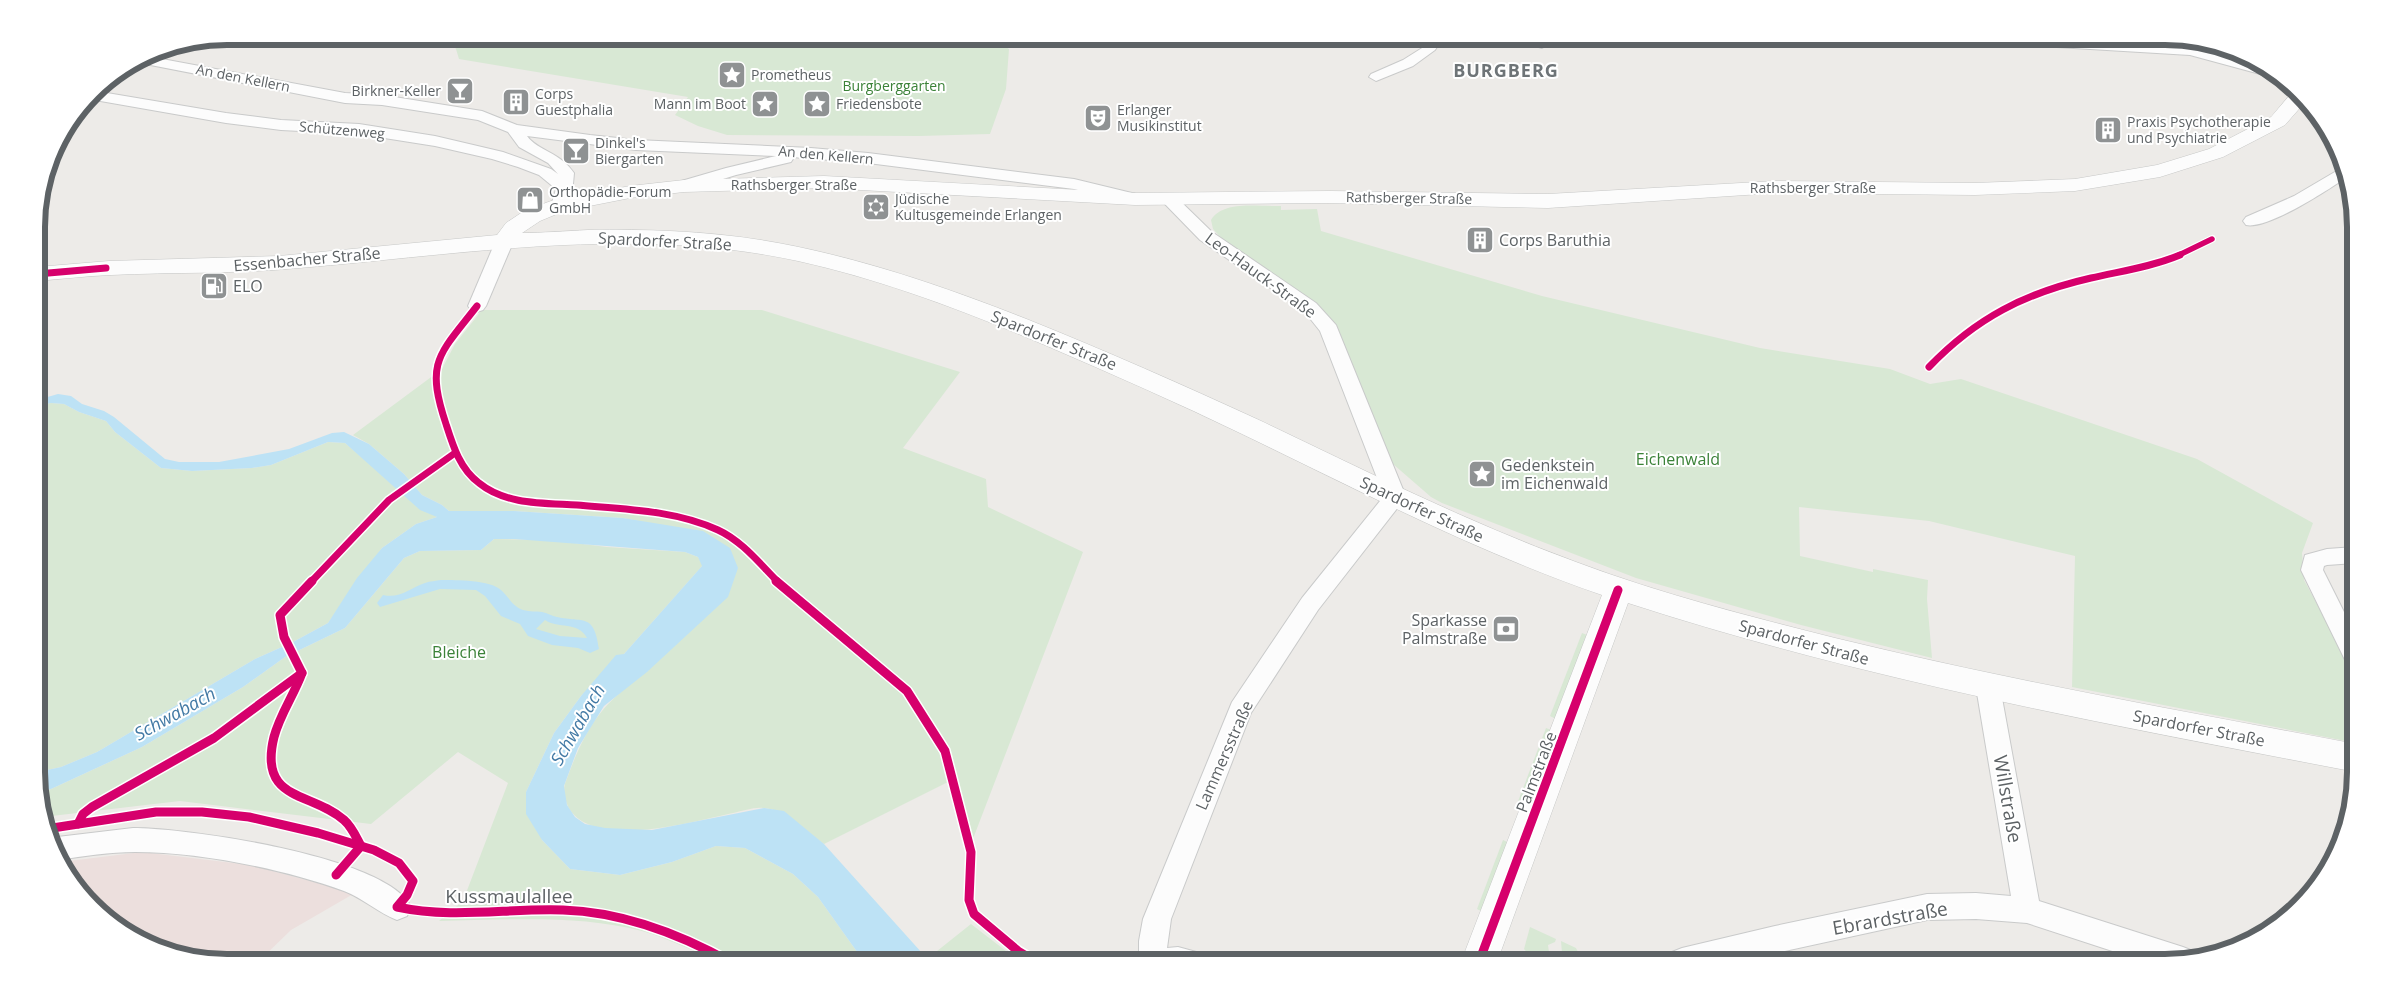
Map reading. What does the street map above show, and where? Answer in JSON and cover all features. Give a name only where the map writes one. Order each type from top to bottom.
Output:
[{"type":"street","points":[[2081,45],[2190,52],[2251,67]]},
{"type":"street","points":[[1376,77],[1408,63],[1433,48]]},
{"type":"street","name":"An den Kellern","points":[[152,61],[345,98],[382,100],[482,116],[514,128],[636,145],[811,153],[868,158],[1074,184],[1135,199]]},
{"type":"street","name":"Schützenweg","points":[[100,96],[226,118],[359,129],[469,148],[497,155],[545,172],[562,197]]},
{"type":"street","points":[[310,126],[345,98]]},
{"type":"street","name":"Rathsberger Straße","points":[[505,240],[514,228],[562,197],[684,186],[824,182],[1169,200],[1330,197],[1548,201],[1776,187],[1975,189],[2075,185],[2160,171],[2216,153],[2278,121],[2297,101]]},
{"type":"street","name":"An den Kellern","points":[[514,128],[525,144],[554,160],[566,173],[562,197]]},
{"type":"street","points":[[684,186],[732,171],[811,153]]},
{"type":"street","points":[[2252,221],[2300,200],[2339,175]]},
{"type":"street","name":"Leo-Hauck-Straße","points":[[1169,200],[1206,236],[1310,307],[1329,329],[1395,497]]},
{"type":"street","name":"Spardorfer Straße","points":[[505,240],[627,237],[710,241],[756,246],[858,268],[977,308],[1132,372],[1457,527],[1618,590],[1770,634],[1910,670],[1988,687],[2347,756]]},
{"type":"street","points":[[477,306],[505,240]]},
{"type":"street","name":"Essenbacher Straße","points":[[45,273],[106,268],[296,262],[505,240]]},
{"type":"street","name":"Lammersstraße","points":[[1153,954],[1157,919],[1241,709],[1310,604],[1395,497]]},
{"type":"street","points":[[2347,556],[2327,557],[2314,561],[2312,570],[2347,641]]},
{"type":"street","name":"Palmstraße","points":[[1482,954],[1618,590]]},
{"type":"street","name":"Willstraße","points":[[1988,687],[2028,910]]},
{"type":"street","points":[[62,848],[95,843],[158,841],[235,851],[336,875],[388,897],[397,907]]},
{"type":"street","name":"Ebrardstraße","points":[[1714,954],[1774,939],[1927,907],[1976,906],[2028,910],[2162,954]]},
{"type":"shaded area","points":[[142,852],[250,865],[355,893],[291,930],[266,954],[215,954],[180,948],[136,930],[98,901],[68,861]]},
{"type":"green space","name":"Burgberggarten","points":[[453,45],[1003,45],[1009,49],[1006,89],[990,134],[919,136],[727,135],[698,126],[675,115],[688,97],[459,59]]},
{"type":"green space","name":"Eichenwald","points":[[1281,206],[1281,210],[1317,209],[1321,231],[1542,296],[1760,348],[1890,369],[1930,384],[1961,379],[2197,459],[2313,523],[2302,553],[2304,580],[2347,660],[2347,741],[2072,687],[2075,556],[1929,521],[1799,507],[1800,556],[1873,572],[1873,569],[1928,580],[1927,599],[1932,658],[1801,625],[1636,578],[1442,503],[1431,497],[1393,464],[1337,330],[1321,308],[1225,242],[1213,229],[1211,220],[1217,214],[1233,207]]},
{"type":"green space","points":[[482,310],[762,310],[960,372],[903,448],[986,479],[988,507],[1083,552],[971,844],[956,778],[824,844],[796,822],[772,809],[752,809],[672,826],[624,831],[602,828],[583,822],[570,810],[565,796],[565,784],[581,744],[594,721],[738,568],[659,525],[623,518],[514,511],[449,511],[442,505],[422,495],[404,474],[369,444],[353,435],[442,369],[455,344]]},
{"type":"green space","points":[[45,404],[64,404],[79,412],[106,421],[115,432],[161,468],[192,471],[252,468],[271,465],[328,442],[345,443],[393,484],[437,517],[416,524],[382,548],[328,623],[293,642],[255,659],[97,752],[61,767],[45,770]]},
{"type":"green space","name":"Bleiche","points":[[494,539],[550,540],[607,547],[685,552],[698,557],[703,565],[624,654],[581,696],[554,733],[526,792],[542,840],[570,869],[620,875],[672,862],[716,846],[745,848],[793,874],[818,897],[859,954],[702,954],[642,931],[592,922],[541,919],[439,921],[463,901],[508,783],[458,752],[371,824],[180,801],[50,816],[46,791],[142,747],[243,687],[285,657],[345,628],[404,558],[420,551],[481,550]]},
{"type":"green space","points":[[1582,633],[1587,635],[1556,719],[1550,716]]},
{"type":"green space","points":[[1546,728],[1551,730],[1522,806],[1517,804]]},
{"type":"green space","points":[[1503,840],[1509,843],[1483,912],[1477,909]]},
{"type":"green space","points":[[971,924],[1010,954],[933,954]]},
{"type":"green space","points":[[1530,927],[1556,939],[1555,942],[1548,945],[1549,952],[1552,954],[1529,954],[1524,949]]},
{"type":"green space","points":[[1561,941],[1576,948],[1579,954],[1560,954],[1562,953]]},
{"type":"water","name":"Schwabach","points":[[58,394],[71,396],[82,404],[104,411],[165,459],[179,462],[219,462],[289,449],[332,433],[344,432],[369,444],[404,474],[422,495],[442,505],[449,511],[514,511],[623,518],[703,531],[730,548],[738,568],[728,597],[647,672],[604,706],[578,748],[564,786],[567,805],[575,817],[585,824],[605,828],[652,830],[764,808],[784,811],[824,844],[923,954],[859,954],[818,897],[793,874],[745,848],[716,846],[672,862],[620,875],[570,869],[542,840],[526,814],[526,792],[554,733],[581,696],[616,655],[624,654],[702,566],[698,557],[685,552],[514,539],[494,539],[481,550],[420,551],[404,558],[345,628],[285,657],[243,687],[142,747],[46,791],[45,770],[61,767],[97,752],[255,659],[293,642],[328,623],[357,578],[382,548],[416,524],[437,517],[420,510],[345,443],[328,442],[271,465],[252,468],[192,471],[161,468],[115,432],[106,421],[79,412],[64,404],[45,404],[45,398]]},
{"type":"water","points":[[439,580],[489,584],[501,590],[513,604],[523,610],[586,621],[594,629],[599,649],[590,653],[578,648],[552,645],[528,636],[520,624],[501,616],[485,596],[476,590],[440,589],[380,607],[377,603],[383,595],[395,596],[425,583]],"holes":[[[545,620],[550,623],[578,629],[587,638],[560,636],[536,629]]]},
{"type":"cycle path","points":[[1929,367],[1959,338],[1991,315],[2008,306],[2046,290],[2167,260],[2212,239]]},
{"type":"cycle path","points":[[45,273],[106,268]]},
{"type":"cycle path","points":[[477,306],[447,344],[435,375],[440,407],[450,436],[462,464],[470,475],[479,484],[491,491],[525,502],[605,507],[667,515],[719,530],[737,541],[786,591],[838,631],[907,691],[945,751],[971,852],[969,900],[974,914],[1023,954]]},
{"type":"cycle path","points":[[336,875],[361,846],[355,835],[341,818],[288,791],[279,782],[273,771],[271,756],[274,737],[302,673],[281,630],[280,615],[389,500],[455,453]]},
{"type":"cycle path","points":[[1482,954],[1618,590]]},
{"type":"cycle path","points":[[78,824],[83,814],[92,807],[214,738],[302,673]]},
{"type":"cycle path","name":"Kussmaulallee","points":[[54,828],[114,817],[179,811],[225,814],[272,821],[353,843],[396,861],[405,869],[413,881],[407,895],[397,907],[438,914],[563,910],[608,915],[651,926],[692,942],[716,954]]},
{"type":"place","name":"Prometheus","points":[[732,75]]},
{"type":"place","name":"Birkner-Keller","points":[[460,91]]},
{"type":"place","name":"Corps Guestphalia","points":[[516,102]]},
{"type":"place","name":"Mann im Boot","points":[[765,104]]},
{"type":"place","name":"Friedensbote","points":[[817,104]]},
{"type":"place","name":"Erlanger Musikinstitut","points":[[1098,118]]},
{"type":"place","name":"Praxis Psychotherapie und Psychiatrie","points":[[2108,130]]},
{"type":"place","name":"Dinkel's Biergarten","points":[[576,151]]},
{"type":"place","name":"Orthopädie-Forum GmbH","points":[[530,200]]},
{"type":"place","name":"Jüdische Kultusgemeinde Erlangen","points":[[876,207]]},
{"type":"place","name":"Corps Baruthia","points":[[1480,240]]},
{"type":"place","name":"ELO","points":[[214,286]]},
{"type":"place","name":"Gedenkstein im Eichenwald","points":[[1482,474]]},
{"type":"place","name":"Sparkasse Palmstraße","points":[[1506,629]]},
{"type":"district","name":"BURGBERG","points":[[1506,71]]}]
